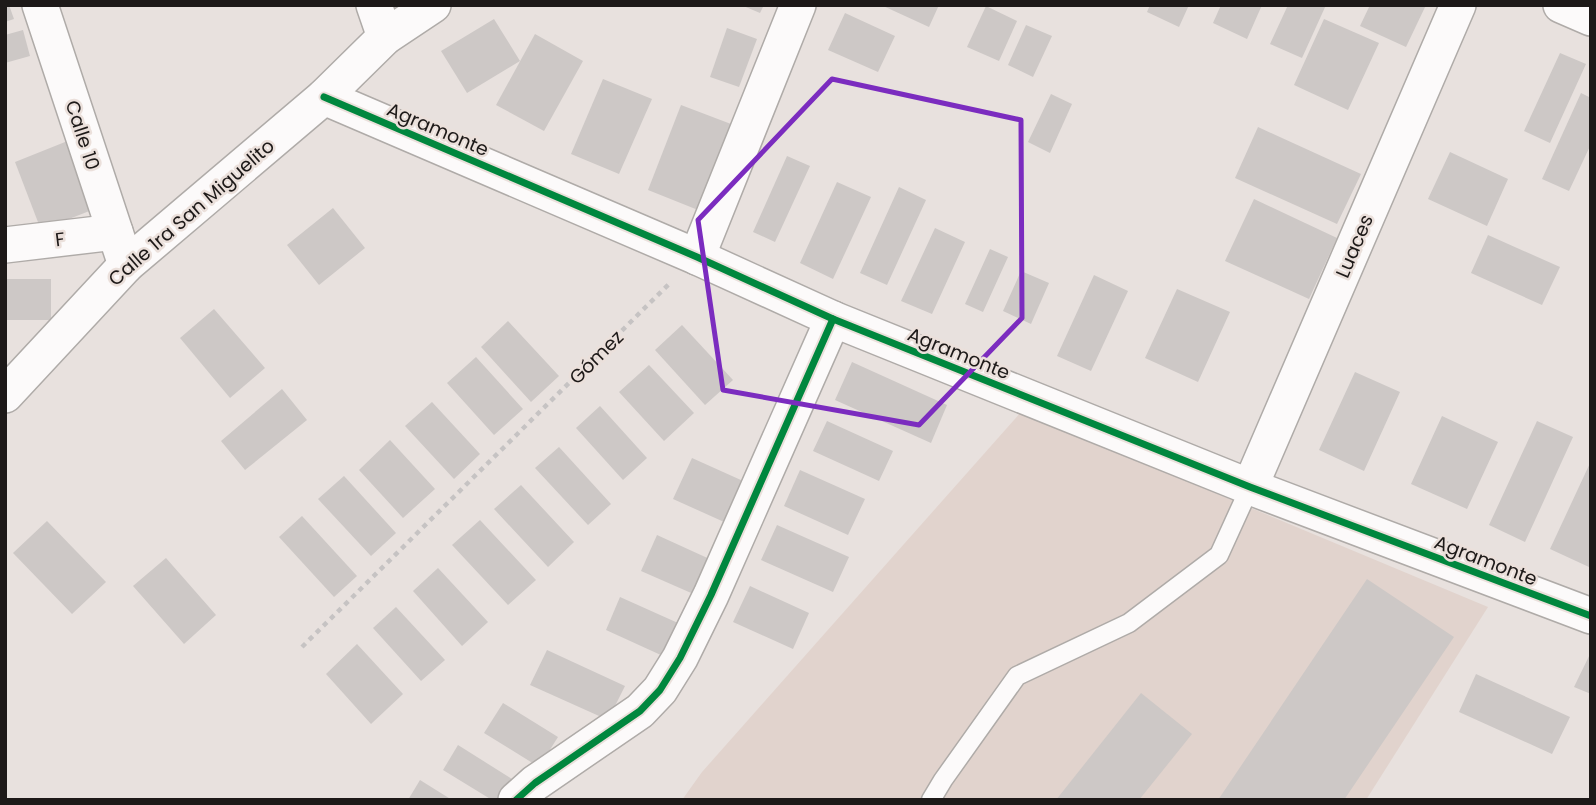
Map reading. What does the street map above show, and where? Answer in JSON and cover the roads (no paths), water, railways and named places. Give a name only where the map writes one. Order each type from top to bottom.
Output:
[{"type":"street","name":"Calle 10","points":[[40,5],[126,265]]},
{"type":"street","name":"Calle 1ra San Miguelito","points":[[5,395],[126,265],[324,97],[379,21],[433,5]]},
{"type":"street","points":[[696,257],[798,5]]},
{"type":"street","name":"Luaces","points":[[1250,487],[1458,5]]},
{"type":"street","points":[[1561,5],[1591,18]]},
{"type":"street","name":"Agramonte","points":[[324,97],[833,319],[1250,487],[1591,616]]},
{"type":"street","name":"F","points":[[5,245],[115,232]]},
{"type":"street","points":[[516,800],[535,783],[640,711],[660,690],[680,659],[711,595],[833,319]]},
{"type":"lane","points":[[931,800],[1017,676],[1129,623],[1219,555],[1250,487]]}]
